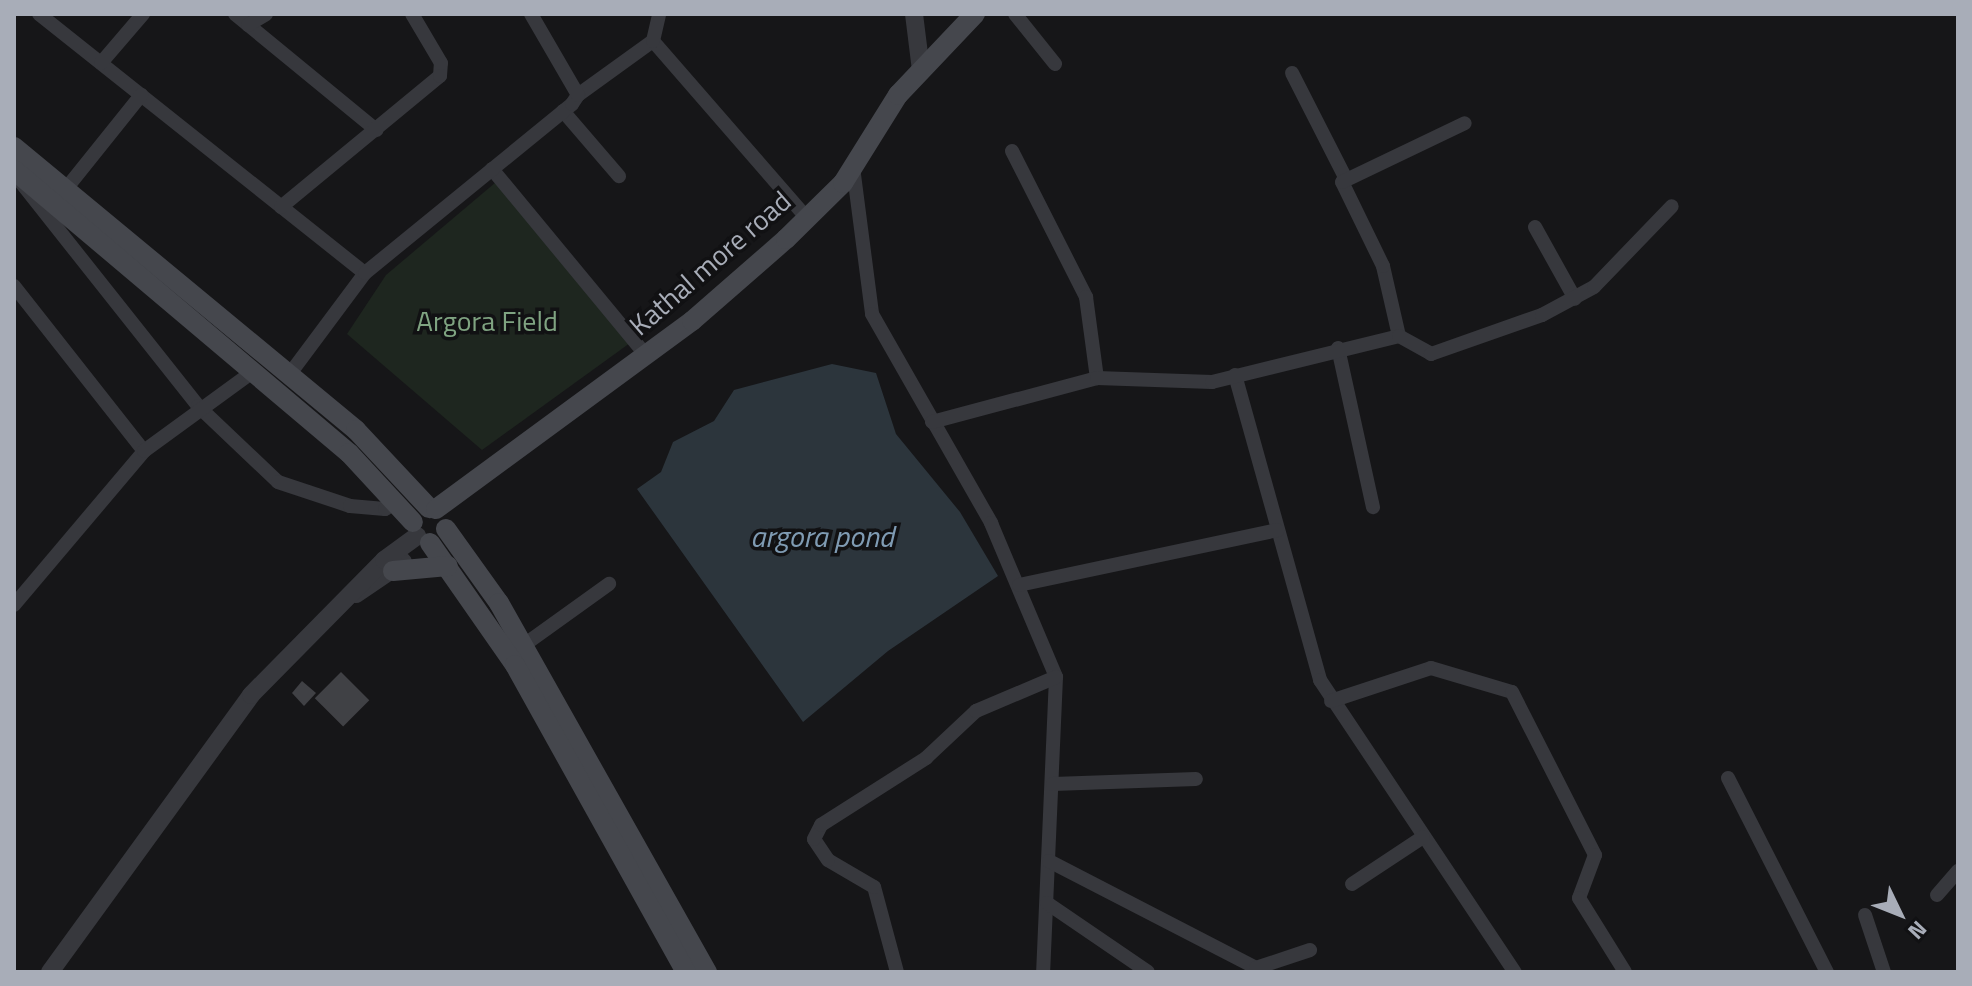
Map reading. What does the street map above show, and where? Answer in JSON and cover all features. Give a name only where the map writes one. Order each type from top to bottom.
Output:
[{"type":"main road","name":"Kathal more road","points":[[421,536],[432,509],[646,355],[807,218],[853,167],[921,70],[975,14]]},
{"type":"main road","points":[[14,147],[367,440],[432,509],[524,645],[707,972]]},
{"type":"main road","points":[[14,171],[251,373],[396,502],[448,566],[515,665],[686,972]]},
{"type":"main road","points":[[421,536],[446,529]]},
{"type":"main road","points":[[393,571],[448,566]]},
{"type":"street","points":[[39,14],[365,273]]},
{"type":"street","points":[[101,63],[143,14]]},
{"type":"street","points":[[235,14],[376,130]]},
{"type":"street","points":[[248,25],[266,14]]},
{"type":"street","points":[[281,207],[440,76],[441,63],[412,14]]},
{"type":"street","points":[[531,14],[578,95]]},
{"type":"street","points":[[289,375],[365,273],[563,111],[578,95],[653,41],[659,14]]},
{"type":"street","points":[[914,14],[921,70]]},
{"type":"street","points":[[1015,14],[1055,64]]},
{"type":"street","points":[[653,41],[807,218]]},
{"type":"street","points":[[1292,73],[1345,177],[1344,192],[1383,266],[1399,336],[1426,356],[1575,299],[1620,265],[1672,206]]},
{"type":"street","points":[[65,190],[141,95]]},
{"type":"street","points":[[563,111],[619,176]]},
{"type":"street","points":[[1345,177],[1465,123]]},
{"type":"street","points":[[1012,151],[1086,297],[1097,378]]},
{"type":"street","points":[[853,167],[872,314],[1019,585],[1056,677],[1043,972]]},
{"type":"street","points":[[492,169],[646,355]]},
{"type":"street","points":[[14,171],[49,226],[198,406],[278,482],[350,506],[385,509],[396,502]]},
{"type":"street","points":[[1535,227],[1575,299]]},
{"type":"street","points":[[14,286],[144,451]]},
{"type":"street","points":[[932,422],[1097,378],[1197,382],[1399,336]]},
{"type":"street","points":[[1338,348],[1373,507]]},
{"type":"street","points":[[14,605],[144,451],[198,406],[251,373]]},
{"type":"street","points":[[1235,375],[1308,648],[1331,701],[1515,972]]},
{"type":"street","points":[[1019,585],[1277,530]]},
{"type":"street","points":[[356,594],[393,571],[421,536]]},
{"type":"street","points":[[50,972],[251,695],[356,594],[373,571],[421,536]]},
{"type":"street","points":[[524,645],[609,584]]},
{"type":"street","points":[[1331,701],[1431,668],[1512,692],[1595,855],[1579,898],[1625,972]]},
{"type":"street","points":[[897,972],[874,887],[816,850],[821,825],[926,758],[976,711],[1056,677]]},
{"type":"street","points":[[1728,778],[1827,972]]},
{"type":"street","points":[[1053,784],[1196,779]]},
{"type":"street","points":[[1352,884],[1423,837]]},
{"type":"street","points":[[1049,861],[1256,968],[1310,950]]},
{"type":"street","points":[[1937,895],[1958,871]]},
{"type":"street","points":[[1047,903],[1148,972]]},
{"type":"street","points":[[1865,915],[1884,972]]},
{"type":"green space","name":"Argora Field","points":[[502,177],[630,343],[482,450],[347,334],[386,275]]},
{"type":"water","name":"argora pond","points":[[832,364],[876,373],[896,434],[960,512],[998,576],[888,651],[803,722],[637,489],[661,472],[673,442],[714,421],[734,390]]},
{"type":"building","points":[[341,672],[369,700],[343,726],[315,698]]},
{"type":"building","points":[[302,681],[316,693],[304,706],[292,693]]}]
